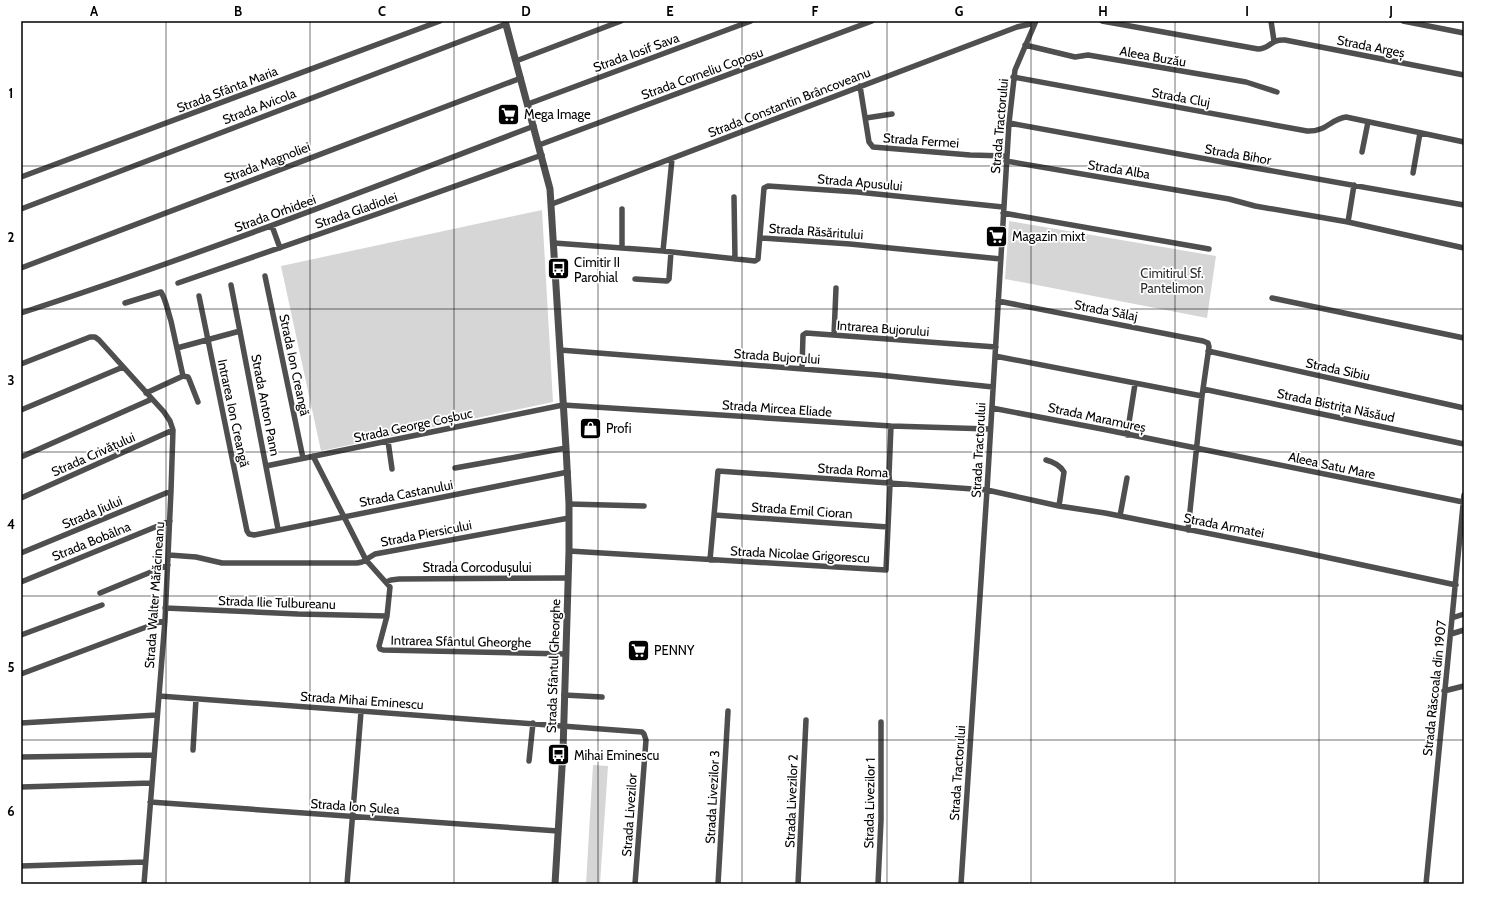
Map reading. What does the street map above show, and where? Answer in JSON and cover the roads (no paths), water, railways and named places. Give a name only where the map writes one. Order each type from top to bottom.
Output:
[{"type":"street","name":"Strada Sfânta Maria","points":[[21,177],[440,21]]},
{"type":"street","points":[[516,61],[621,21]]},
{"type":"street","name":"Strada Iosif Sava","points":[[528,104],[751,21]]},
{"type":"street","name":"Strada Corneliu Coposu","points":[[539,145],[872,21]]},
{"type":"street","points":[[1102,21],[1258,49],[1265,48],[1274,41],[1271,21]]},
{"type":"street","points":[[1403,21],[1464,33]]},
{"type":"street","name":"Strada Tractorului","points":[[960,884],[987,490],[1006,159],[1013,77],[1016,65],[1036,22]]},
{"type":"street","name":"Strada Constantin Brâncoveanu","points":[[552,204],[860,86],[1017,27],[1036,22]]},
{"type":"street","name":"Strada Sfântul Gheorghe","points":[[505,23],[550,189],[568,472],[569,551],[564,726],[555,884]]},
{"type":"street","name":"Strada Avicola","points":[[21,208],[505,23]]},
{"type":"street","name":"Strada Argeș","points":[[1274,41],[1285,40],[1464,75]]},
{"type":"street","name":"Aleea Buzău","points":[[1025,45],[1075,57],[1088,56],[1246,82],[1277,92]]},
{"type":"street","name":"Strada Cluj","points":[[1013,77],[1306,131],[1322,129],[1342,117],[1368,122]]},
{"type":"street","name":"Strada Magnoliei","points":[[21,268],[521,78]]},
{"type":"street","name":"Strada Fermei","points":[[860,86],[869,142],[873,147],[1006,159]]},
{"type":"street","points":[[866,118],[892,114]]},
{"type":"street","points":[[1362,152],[1368,122],[1464,142]]},
{"type":"street","name":"Strada Bihor","points":[[1009,123],[1464,204]]},
{"type":"street","name":"Strada Orhideei","points":[[21,313],[155,268],[272,226],[534,126]]},
{"type":"street","points":[[1412,172],[1420,133]]},
{"type":"street","name":"Strada Gladiolei","points":[[178,284],[542,155]]},
{"type":"street","points":[[663,252],[672,159]]},
{"type":"street","name":"Strada Alba","points":[[1006,159],[1348,222]]},
{"type":"street","points":[[1354,185],[1348,222],[1464,248]]},
{"type":"street","name":"Strada Apusului","points":[[761,238],[766,187],[857,192],[1003,210],[1208,249]]},
{"type":"street","points":[[734,197],[735,259]]},
{"type":"street","points":[[622,210],[622,248]]},
{"type":"street","points":[[272,226],[280,248]]},
{"type":"street","name":"Strada Răsăritului","points":[[554,243],[670,252],[755,261],[757,260],[761,238],[1001,259]]},
{"type":"street","points":[[635,280],[667,281],[669,279],[670,252]]},
{"type":"street","name":"Strada Ion Creangă","points":[[265,276],[303,458]]},
{"type":"street","name":"Strada Anton Pann","points":[[231,285],[278,530]]},
{"type":"street","points":[[834,335],[836,288]]},
{"type":"street","points":[[126,303],[160,292],[163,295],[183,376]]},
{"type":"street","name":"Intrarea Ion Creangă","points":[[199,296],[249,534]]},
{"type":"street","points":[[1272,298],[1464,338]]},
{"type":"street","name":"Strada Sălaj","points":[[998,301],[1203,341],[1208,343],[1208,351]]},
{"type":"street","points":[[177,348],[240,331]]},
{"type":"street","name":"Intrarea Bujorului","points":[[802,369],[804,334],[996,347]]},
{"type":"street","name":"Strada Walter Mărăcineanu","points":[[21,364],[90,337],[95,337],[169,418],[173,430],[172,491],[165,620],[144,884]]},
{"type":"street","name":"Strada Bujorului","points":[[560,350],[993,386]]},
{"type":"street","points":[[1188,530],[1208,351]]},
{"type":"street","name":"Strada Sibiu","points":[[1208,351],[1464,408]]},
{"type":"street","points":[[995,356],[1202,396]]},
{"type":"street","points":[[21,410],[123,367]]},
{"type":"street","points":[[146,393],[183,376],[188,377],[198,402]]},
{"type":"street","points":[[1127,435],[1135,384]]},
{"type":"street","name":"Strada Bistrița Năsăud","points":[[1203,389],[1464,444]]},
{"type":"street","points":[[21,457],[152,399]]},
{"type":"street","name":"Strada George Coșbuc","points":[[266,466],[563,405]]},
{"type":"street","name":"Strada Mircea Eliade","points":[[563,405],[891,426],[990,429]]},
{"type":"street","name":"Strada Maramureș","points":[[992,408],[1197,449]]},
{"type":"street","name":"Strada Nicolae Grigorescu","points":[[569,551],[886,570],[891,426]]},
{"type":"street","name":"Strada Crivățului","points":[[21,498],[173,430]]},
{"type":"street","points":[[388,441],[392,469]]},
{"type":"street","points":[[455,468],[566,448]]},
{"type":"street","name":"Aleea Satu Mare","points":[[1197,449],[1463,502]]},
{"type":"street","points":[[313,456],[345,516],[366,560],[390,587],[387,616]]},
{"type":"street","points":[[1046,460],[1052,461],[1061,467],[1064,472],[1059,506]]},
{"type":"street","name":"Strada Roma","points":[[714,515],[718,471],[987,490]]},
{"type":"street","name":"Strada Castanului","points":[[249,534],[254,535],[568,472]]},
{"type":"street","points":[[1120,516],[1127,478]]},
{"type":"street","name":"Strada Armatei","points":[[987,490],[1059,506],[1120,516],[1456,584]]},
{"type":"street","name":"Strada Jiului","points":[[21,553],[172,491]]},
{"type":"street","name":"Strada Răscoala din 1907","points":[[1426,884],[1444,691],[1456,584],[1461,559],[1464,494]]},
{"type":"street","points":[[569,504],[644,506]]},
{"type":"street","points":[[710,560],[714,515]]},
{"type":"street","name":"Strada Emil Cioran","points":[[714,515],[888,527]]},
{"type":"street","name":"Strada Piersicului","points":[[168,555],[196,557],[214,562],[234,563],[357,563],[366,560],[375,554],[569,518]]},
{"type":"street","name":"Strada Bobâlna","points":[[21,582],[170,521]]},
{"type":"street","points":[[100,593],[168,565]]},
{"type":"street","name":"Strada Corcodușului","points":[[386,582],[399,579],[568,578]]},
{"type":"street","points":[[21,635],[102,605]]},
{"type":"street","name":"Strada Ilie Tulbureanu","points":[[165,608],[298,614],[387,616]]},
{"type":"street","points":[[1452,618],[1464,614]]},
{"type":"street","name":"Intrarea Sfântul Gheorghe","points":[[387,616],[380,646],[380,649],[383,650],[566,654]]},
{"type":"street","points":[[21,674],[165,620]]},
{"type":"street","points":[[1451,634],[1464,630]]},
{"type":"street","points":[[1444,691],[1464,686]]},
{"type":"street","name":"Strada Mihai Eminescu","points":[[158,696],[564,726]]},
{"type":"street","points":[[564,696],[602,697]]},
{"type":"street","points":[[193,750],[196,699]]},
{"type":"street","points":[[347,884],[361,712]]},
{"type":"street","name":"Strada Livezilor 3","points":[[718,884],[728,712]]},
{"type":"street","points":[[21,723],[157,715]]},
{"type":"street","name":"Strada Livezilor 2","points":[[798,884],[806,720]]},
{"type":"street","name":"Strada Livezilor 1","points":[[878,884],[881,820],[881,722]]},
{"type":"street","points":[[529,761],[533,724]]},
{"type":"street","name":"Strada Livezilor","points":[[564,726],[642,732],[645,737],[635,884]]},
{"type":"street","points":[[21,757],[154,755]]},
{"type":"street","points":[[21,787],[151,783]]},
{"type":"street","name":"Strada Ion Șulea","points":[[150,802],[558,831]]},
{"type":"street","points":[[21,866],[145,862]]},
{"type":"place","name":"Mega Image","points":[[508,114]]},
{"type":"place","name":"Magazin mixt","points":[[996,236]]},
{"type":"place","name":"Cimitir II Parohial","points":[[558,269]]},
{"type":"place","name":"Profi","points":[[591,428]]},
{"type":"place","name":"PENNY","points":[[639,650]]},
{"type":"place","name":"Mihai Eminescu","points":[[558,755]]},
{"type":"park label","name":"Cimitirul Sf. Pantelimon","points":[[1172,280]]}]
